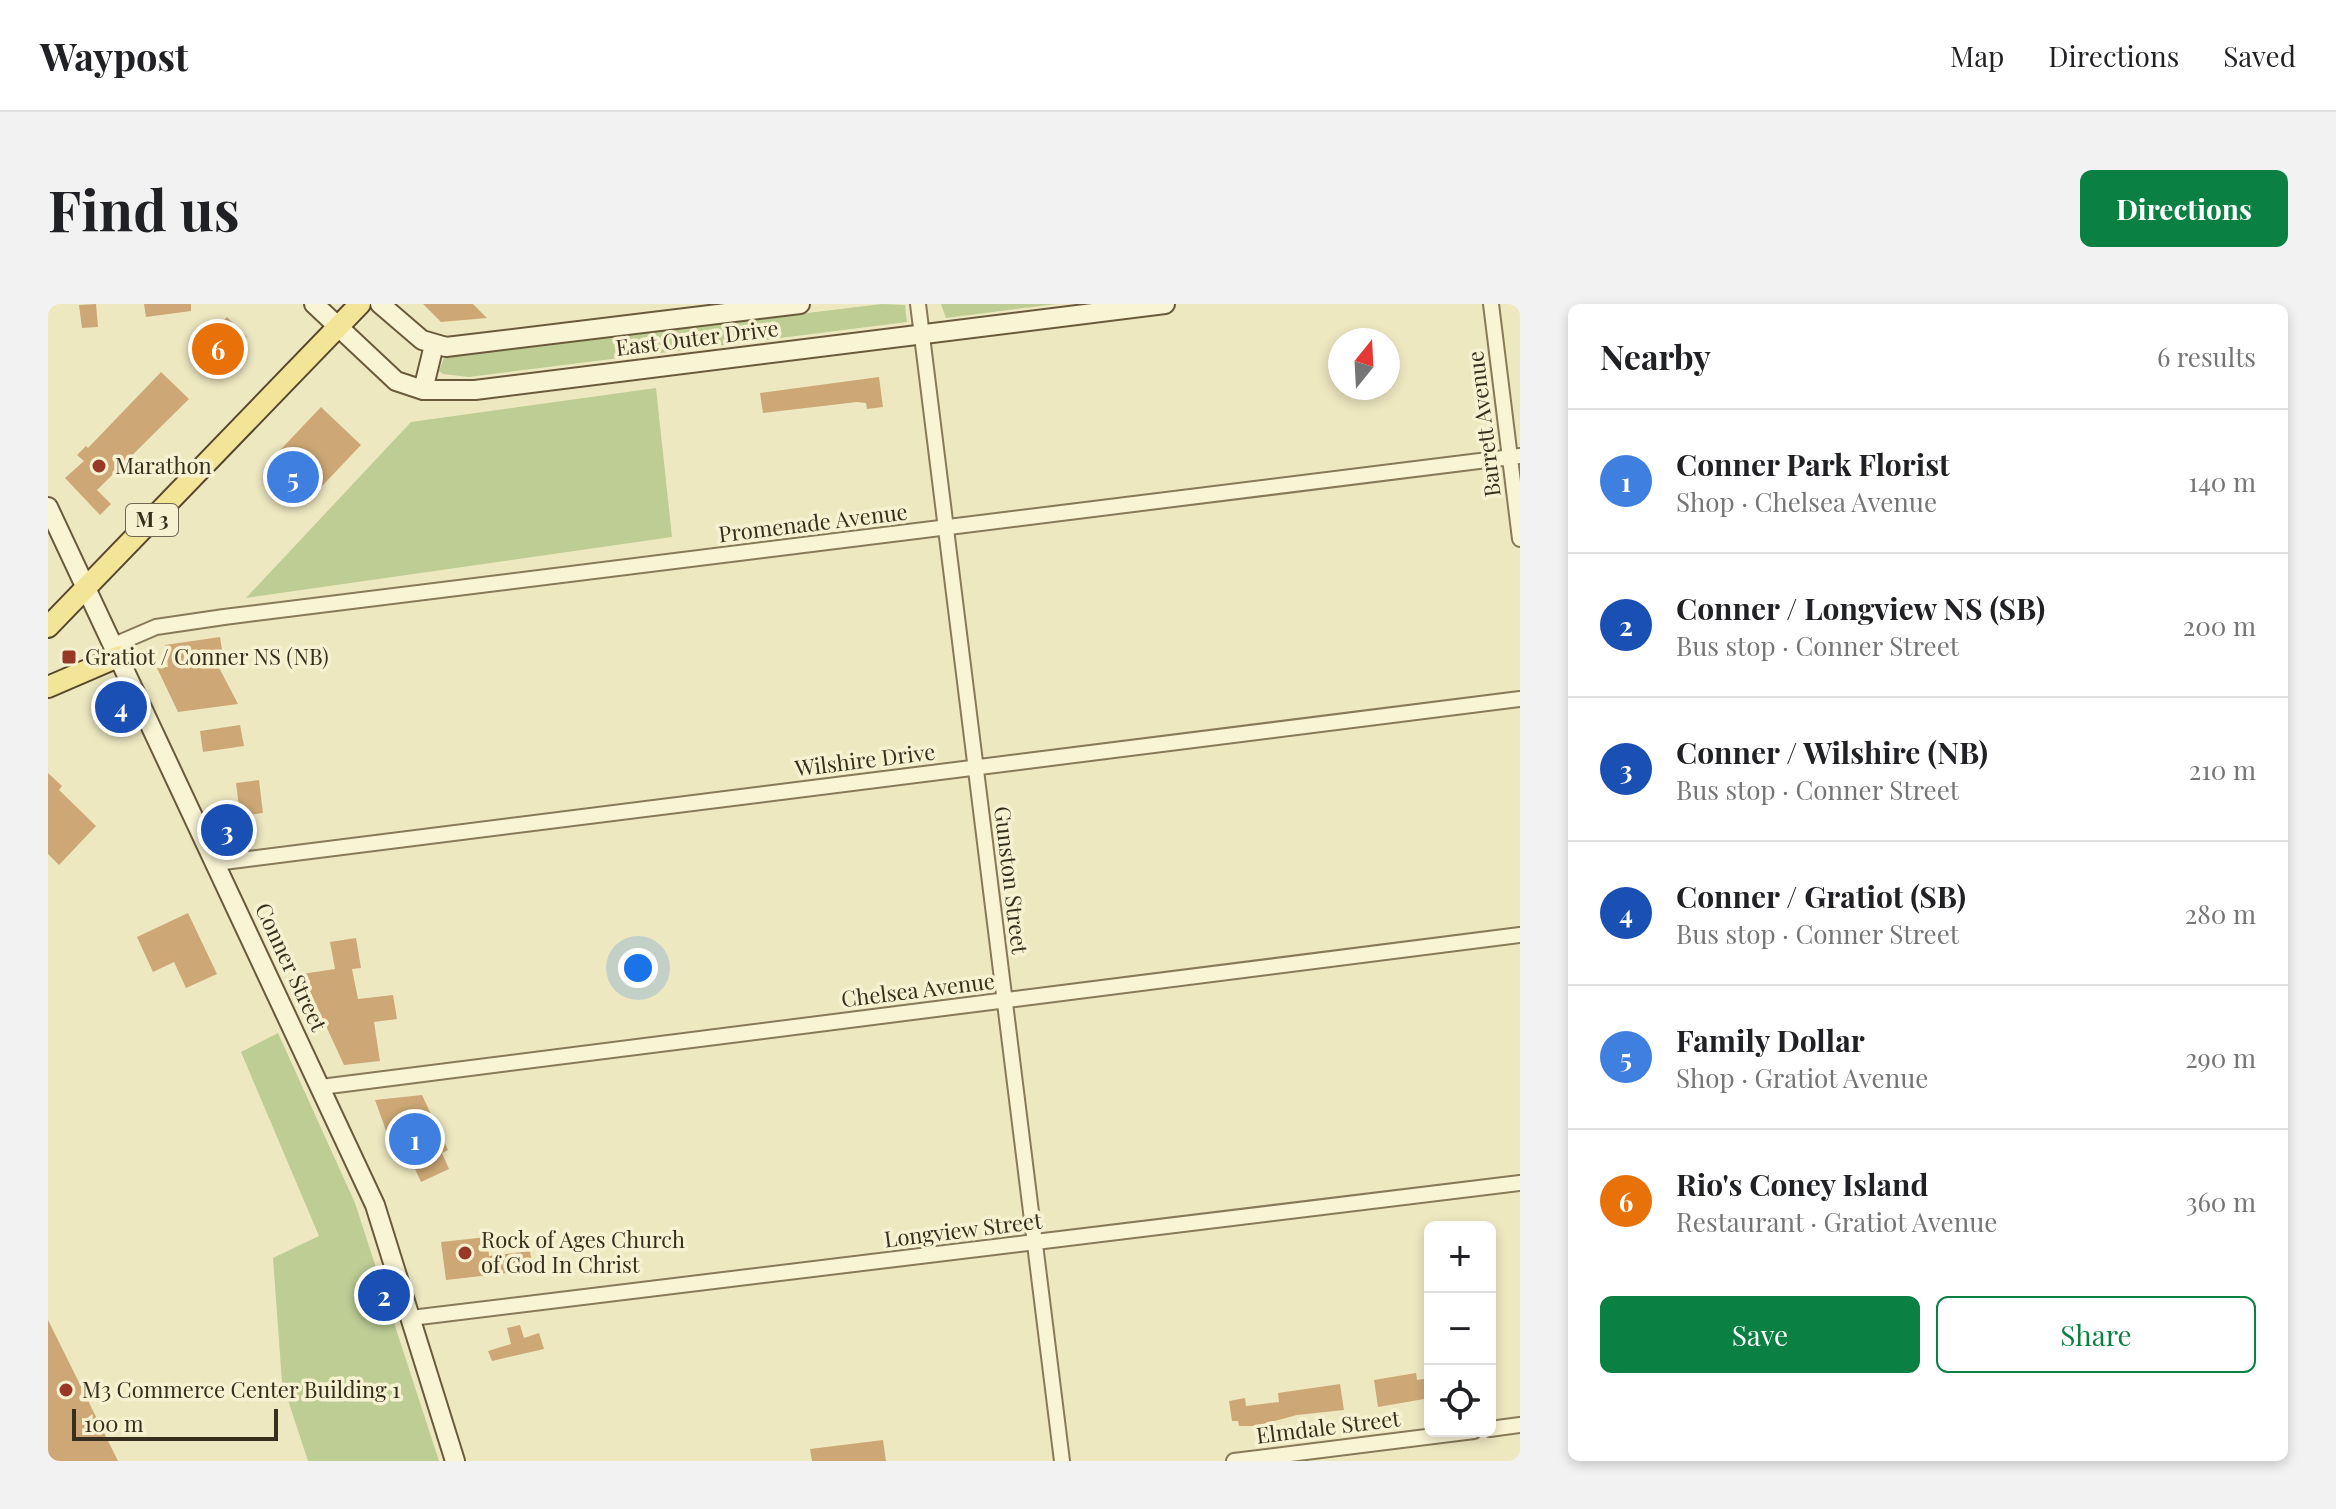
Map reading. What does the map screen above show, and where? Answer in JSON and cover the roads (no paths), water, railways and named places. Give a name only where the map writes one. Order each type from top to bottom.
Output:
[{"type":"main road","name":"M 3","points":[[48,627],[360,304]]},
{"type":"main road","points":[[48,687],[117,650]]},
{"type":"street","name":"East Outer Drive","points":[[314,304],[396,381],[423,390],[475,390],[1165,304]]},
{"type":"street","points":[[380,304],[422,340],[434,345],[423,390]]},
{"type":"street","name":"East Outer Drive","points":[[434,345],[446,347],[800,304]]},
{"type":"street","name":"Gunston Street","points":[[918,304],[1062,1461]]},
{"type":"street","name":"Barrett Avenue","points":[[1491,304],[1515,457],[1520,539]]},
{"type":"street","name":"Promenade Avenue","points":[[117,650],[156,627],[224,617],[1515,457]]},
{"type":"street","name":"Conner Street","points":[[48,507],[375,1205],[455,1461]]},
{"type":"street","name":"Wilshire Drive","points":[[216,863],[1520,699]]},
{"type":"street","name":"Chelsea Avenue","points":[[321,1087],[1520,935]]},
{"type":"street","name":"Longview Street","points":[[411,1318],[1520,1183]]},
{"type":"street","points":[[1496,1428],[1520,1425]]},
{"type":"street","name":"Elmdale Street","points":[[1234,1461],[1426,1437]]},
{"type":"place","name":"Rio's Coney Island","points":[[218,349]]},
{"type":"place","name":"Marathon","points":[[99,466]]},
{"type":"place","name":"Family Dollar","points":[[293,477]]},
{"type":"place","name":"Gratiot / Conner NS (NB)","points":[[69,657]]},
{"type":"place","name":"Conner / Gratiot (SB)","points":[[121,707]]},
{"type":"place","name":"Conner / Wilshire (NB)","points":[[227,830]]},
{"type":"place","name":"Conner Park Florist","points":[[415,1139]]},
{"type":"place","name":"Rock of Ages Church of God In Christ","points":[[465,1253]]},
{"type":"place","name":"Conner / Longview NS (SB)","points":[[384,1295]]},
{"type":"place","name":"M3 Commerce Center Building 1","points":[[66,1390]]}]
